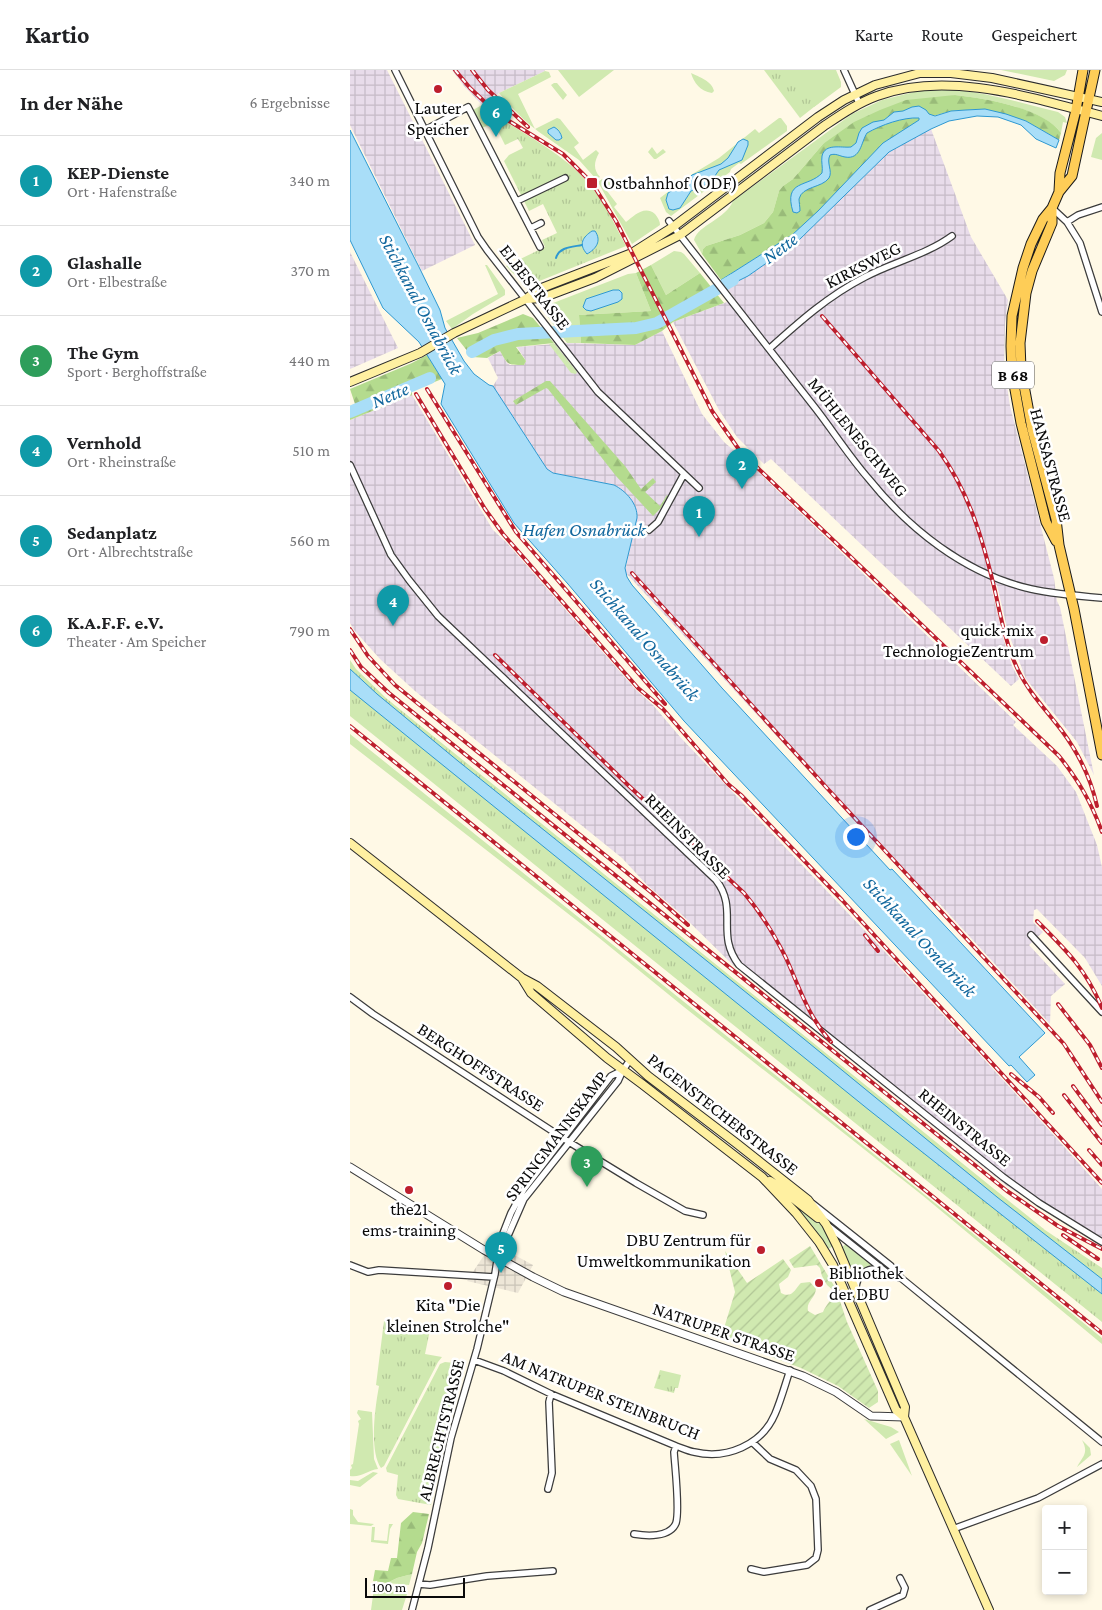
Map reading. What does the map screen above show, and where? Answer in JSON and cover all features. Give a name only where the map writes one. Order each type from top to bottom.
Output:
[{"type":"main road","name":"B 68","points":[[1059,192],[1060,172],[1076,110],[1083,70]]},
{"type":"main road","name":"B 68","points":[[1052,208],[1059,192],[1072,176],[1095,70]]},
{"type":"main road","points":[[350,382],[420,353],[454,333],[526,299],[539,289],[632,253],[818,117],[875,84],[932,72],[951,73],[992,78],[1102,102]]},
{"type":"main road","points":[[526,299],[542,298],[595,278],[680,235],[824,126],[859,103],[879,95],[912,87],[940,85],[982,87],[1102,116]]},
{"type":"main road","name":"HANSASTRASSE","points":[[1052,208],[1052,223],[1034,266],[1026,294],[1020,343],[1021,369],[1025,398],[1056,519],[1059,545],[1071,595],[1102,755]]},
{"type":"main road","name":"PAGENSTECHERSTRASSE","points":[[350,843],[522,978],[537,986],[808,1200]]},
{"type":"main road","name":"PAGENSTECHERSTRASSE","points":[[522,978],[531,992],[566,1024],[762,1177]]},
{"type":"main road","points":[[762,1177],[775,1184],[826,1224]]},
{"type":"main road","points":[[762,1177],[796,1213],[826,1252],[842,1282],[896,1410],[904,1417],[989,1610]]},
{"type":"main road","points":[[808,1200],[826,1224],[838,1246],[905,1407],[904,1417]]},
{"type":"street","name":"ELBESTRASSE","points":[[394,70],[478,237],[603,397],[699,488]]},
{"type":"street","points":[[844,70],[859,103]]},
{"type":"street","points":[[424,130],[468,107],[540,247]]},
{"type":"street","points":[[517,201],[565,178]]},
{"type":"street","points":[[1067,222],[1078,215],[1102,206]]},
{"type":"street","points":[[1052,208],[1067,222],[1080,243],[1102,312]]},
{"type":"street","points":[[531,228],[541,224]]},
{"type":"street","name":"MÜHLENESCHWEG","points":[[671,224],[868,478],[887,501],[917,529],[948,553],[991,575],[1030,588],[1102,598]]},
{"type":"street","name":"KIRKSWEG","points":[[769,349],[817,307],[842,289],[867,276],[937,247],[952,236]]},
{"type":"street","name":"RHEINSTRASSE","points":[[350,464],[391,554],[438,616],[716,880],[727,899],[728,942],[733,957],[739,965],[1003,1177],[1102,1242]]},
{"type":"street","points":[[649,530],[658,522],[684,474]]},
{"type":"street","points":[[1031,935],[1102,1012]]},
{"type":"street","name":"BERGHOFFSTRASSE","points":[[350,997],[566,1140],[685,1211],[703,1215]]},
{"type":"street","name":"SPRINGMANNSKAMP","points":[[498,1258],[524,1199],[612,1076],[623,1070],[630,1060]]},
{"type":"street","name":"NATRUPER STRASSE","points":[[350,1167],[498,1258],[564,1292],[790,1370],[836,1392],[871,1416],[878,1418],[904,1417]]},
{"type":"street","name":"PAGENSTECHERSTRASSE","points":[[808,1200],[891,1266],[901,1278],[1102,1442]]},
{"type":"street","name":"PAGENSTECHERSTRASSE","points":[[826,1224],[886,1272],[901,1278]]},
{"type":"street","name":"ALBRECHTSTRASSE","points":[[412,1610],[451,1438],[474,1360],[498,1258]]},
{"type":"street","points":[[350,1265],[368,1272],[379,1270],[494,1277]]},
{"type":"street","points":[[856,1291],[858,1277],[865,1271],[876,1269],[886,1272]]},
{"type":"street","name":"AM NATRUPER STEINBRUCH","points":[[474,1360],[504,1371],[551,1394],[676,1446],[694,1452],[709,1454],[724,1454],[738,1450],[752,1442],[766,1429],[775,1415],[790,1370]]},
{"type":"street","points":[[548,1489],[552,1473],[549,1402],[551,1394]]},
{"type":"street","points":[[751,1569],[764,1572],[807,1565],[816,1558],[818,1550],[816,1499],[811,1486],[796,1470],[770,1459],[752,1442]]},
{"type":"street","points":[[634,1534],[647,1537],[672,1529],[676,1523],[677,1502],[674,1452],[676,1446]]},
{"type":"street","points":[[953,1529],[1038,1498],[1102,1464]]},
{"type":"street","points":[[419,1584],[552,1570]]},
{"type":"street","points":[[870,1610],[885,1607],[903,1594],[905,1588],[900,1578]]},
{"type":"shaded area","points":[[350,70],[387,70],[475,245],[422,271],[350,125]]},
{"type":"shaded area","points":[[452,70],[545,71],[499,93],[482,105]]},
{"type":"shaded area","points":[[931,129],[971,237],[1008,300],[1005,323],[1004,366],[1010,406],[1054,578],[1057,601],[1060,607],[1094,775],[1077,742],[1026,679],[1008,632],[997,585],[990,582],[1004,641],[1012,666],[1019,679],[1011,686],[771,459],[764,464],[737,437],[719,410],[673,322],[735,299],[726,287],[748,276],[798,241],[889,152]]},
{"type":"shaded area","points":[[350,252],[398,348],[350,369]]},
{"type":"shaded area","points":[[662,331],[702,414],[724,442],[750,464],[1016,722],[1013,725],[1057,766],[1076,792],[1097,845],[1102,867],[1102,986],[1085,958],[1037,909],[1034,910],[1033,922],[1043,932],[1029,945],[1065,984],[1051,996],[1050,1024],[936,900],[932,904],[625,572],[633,532],[620,489],[614,485],[553,473],[547,469],[493,386],[498,378],[488,358],[500,351],[510,365],[524,365],[526,361],[517,347],[567,343],[635,345]]},
{"type":"shaded area","points":[[412,395],[493,530],[506,542],[636,690],[653,705],[681,738],[887,954],[1102,1189],[1102,1246],[1007,1186],[733,965],[681,914],[647,885],[622,858],[415,691],[380,659],[354,630],[350,623],[350,420]]},
{"type":"shaded area","points":[[492,1243],[533,1265],[518,1293],[467,1281]]},
{"type":"green space","points":[[558,70],[614,70],[579,97]]},
{"type":"green space","points":[[764,70],[793,70],[819,103],[800,118]]},
{"type":"green space","points":[[785,70],[836,70],[841,87],[814,107]]},
{"type":"green space","points":[[1001,70],[1067,70],[1065,75],[1054,81]]},
{"type":"green space","points":[[545,71],[549,72],[551,77],[518,94],[535,129],[499,93]]},
{"type":"green space","points":[[691,73],[708,82],[714,91],[712,93],[701,88]]},
{"type":"green space","points":[[557,83],[567,95],[563,100],[551,85]]},
{"type":"green space","points":[[935,89],[966,91],[1012,100],[1058,112],[1065,117],[1067,123],[1063,122],[1061,133],[1053,124],[1027,111],[996,102],[955,95],[823,144],[793,179],[779,191],[773,212],[764,223],[740,235],[706,246],[702,254],[694,240],[701,230],[725,213],[733,201],[852,114],[882,100]]},
{"type":"green space","points":[[955,95],[997,102],[1028,111],[1053,124],[1061,133],[1059,140],[1026,121],[985,109],[951,111],[919,120],[792,235],[721,280],[702,254],[706,246],[740,235],[764,223],[773,212],[779,191],[783,186],[793,179],[823,144],[854,122],[906,100]]},
{"type":"green space","points":[[482,105],[553,152],[580,174],[601,200],[626,246],[537,282],[523,281],[513,273],[506,266],[545,247],[542,240],[557,233],[543,204],[529,211],[504,161],[509,155],[523,148],[518,139],[505,145],[494,123],[482,128],[473,110]]},
{"type":"green space","points":[[557,118],[560,119],[579,143],[574,147],[583,160],[596,150],[599,153],[595,165],[600,177],[596,179],[579,160],[535,129]]},
{"type":"green space","points":[[779,118],[787,126],[787,131],[741,164],[739,163],[730,172],[671,216],[666,212],[660,198],[686,178],[719,158],[755,129],[759,133]]},
{"type":"green space","points":[[1102,133],[1102,160],[1091,157],[1096,138]]},
{"type":"green space","points":[[652,147],[657,154],[663,149],[666,152],[654,159],[648,152]]},
{"type":"green space","points":[[602,179],[618,182],[607,191],[617,204],[614,207],[626,222],[639,212],[647,211],[655,214],[660,225],[632,244],[598,182]]},
{"type":"green space","points":[[674,251],[684,254],[700,273],[666,295],[651,265]]},
{"type":"green space","points":[[485,265],[487,265],[505,290],[505,295],[452,329],[446,321],[498,294]]},
{"type":"green space","points":[[651,265],[666,295],[700,273],[724,303],[673,322],[662,331],[635,345],[581,343],[579,315],[651,311],[636,273]]},
{"type":"green space","points":[[636,273],[651,311],[579,315],[581,343],[567,343],[545,313],[545,306],[628,274]]},
{"type":"green space","points":[[523,314],[533,318],[554,343],[516,347],[526,361],[524,365],[509,363],[500,351],[487,358],[472,357],[457,338],[478,333]]},
{"type":"green space","points":[[554,343],[577,372],[576,374],[571,373],[549,344]]},
{"type":"green space","points":[[427,355],[442,379],[412,391],[412,395],[350,420],[350,406],[355,404],[350,389]]},
{"type":"green space","points":[[546,381],[550,381],[625,466],[641,489],[653,478],[656,482],[645,492],[660,506],[668,496],[661,508],[653,516],[616,476],[548,389],[546,388],[516,405],[513,401]]},
{"type":"green space","points":[[350,660],[356,669],[386,698],[1045,1230],[1102,1268],[1102,1322],[350,716]]},
{"type":"green space","points":[[350,734],[1011,1264],[1102,1338],[1102,1344],[922,1195],[598,937],[350,744]]},
{"type":"green space","points":[[791,1199],[823,1226],[834,1246],[828,1249]]},
{"type":"green space","points":[[846,1244],[873,1265],[861,1269],[855,1277],[842,1247]]},
{"type":"green space","points":[[810,1246],[836,1289],[847,1322],[878,1391],[878,1402],[869,1408],[838,1386],[801,1368],[721,1338],[735,1292],[725,1251],[747,1283],[783,1259],[791,1270],[788,1277],[779,1284],[781,1293],[785,1295],[791,1294],[801,1283],[810,1282],[816,1289],[808,1305],[808,1311],[815,1315],[823,1312],[834,1291],[827,1285],[817,1265],[794,1268],[789,1260]]},
{"type":"green space","points":[[384,1321],[430,1330],[425,1354],[442,1357],[384,1466],[381,1468],[375,1451],[374,1428],[379,1386],[376,1385]]},
{"type":"green space","points":[[445,1362],[465,1364],[443,1441],[431,1505],[398,1499],[396,1495],[398,1475],[387,1472],[386,1468],[440,1364]]},
{"type":"green space","points":[[660,1370],[681,1375],[678,1388],[675,1388],[674,1393],[654,1388]]},
{"type":"green space","points":[[358,1410],[372,1412],[374,1459],[378,1469],[358,1476],[350,1476],[358,1421],[361,1419],[357,1413]]},
{"type":"green space","points":[[864,1419],[891,1427],[899,1432],[886,1439]]},
{"type":"green space","points":[[899,1440],[912,1476],[890,1444]]},
{"type":"green space","points":[[1082,1440],[1090,1448],[1091,1455],[1077,1467],[1085,1451]]},
{"type":"green space","points":[[373,1472],[378,1473],[360,1487],[350,1485],[350,1480],[358,1481]]},
{"type":"green space","points":[[350,1509],[353,1510],[353,1515],[358,1522],[374,1524],[371,1526],[350,1524]]},
{"type":"green space","points":[[413,1512],[429,1514],[412,1574],[387,1583],[373,1581],[375,1570],[388,1571],[391,1558],[397,1558],[401,1523]]},
{"type":"green space","points":[[389,1524],[393,1524],[390,1529],[388,1544],[371,1542],[372,1527],[375,1527],[374,1540],[387,1541]]},
{"type":"green space","points":[[412,1574],[409,1585],[387,1583],[397,1578]]},
{"type":"green space","points":[[374,1588],[408,1591],[402,1610],[371,1610]]},
{"type":"water","points":[[919,106],[935,116],[951,111],[985,109],[1006,114],[1026,121],[1059,140],[1056,148],[1036,139],[1021,125],[998,117],[977,116],[949,121],[889,152],[798,241],[748,276],[726,287],[721,280],[792,235],[818,211],[883,143],[919,120],[919,118],[892,122],[867,133],[860,150],[854,156],[830,155],[829,178],[822,184],[804,192],[799,199],[800,211],[797,213],[793,212],[791,194],[798,186],[816,178],[822,173],[822,156],[826,149],[851,147],[856,143],[862,128],[873,122],[884,120],[894,112]]},
{"type":"water","points":[[554,127],[561,134],[562,138],[559,140],[556,140],[548,133],[548,130]]},
{"type":"water","name":"Hafen Osnabrück","points":[[350,130],[440,310],[445,328],[464,361],[474,374],[493,386],[547,469],[553,473],[614,485],[627,494],[633,503],[636,508],[637,518],[625,568],[627,577],[632,585],[722,688],[890,870],[892,869],[1045,1033],[1019,1057],[1035,1075],[1027,1082],[1011,1065],[1009,1066],[684,721],[514,523],[441,404],[445,384],[419,342],[383,308],[350,240]]},
{"type":"water","points":[[743,139],[748,141],[748,145],[742,160],[719,170],[710,183],[691,191],[680,208],[669,209],[666,200],[668,193],[682,185],[692,175],[721,164],[728,158],[738,142]]},
{"type":"water","points":[[595,231],[598,241],[593,250],[587,254],[582,244],[586,236]]},
{"type":"water","points":[[613,290],[619,290],[622,293],[622,299],[618,302],[591,311],[583,307],[586,299]]},
{"type":"water","points":[[350,669],[377,694],[458,761],[997,1197],[1102,1279],[1102,1294],[869,1110],[350,690]]},
{"type":"waterway","points":[[556,258],[563,250],[582,245]]},
{"type":"waterway","name":"Nette","points":[[472,352],[494,340],[518,334],[636,328],[657,323],[733,280]]},
{"type":"waterway","name":"Nette","points":[[350,412],[430,378]]},
{"type":"railway","points":[[455,70],[488,105],[504,118],[563,154],[592,183],[616,221],[712,411],[740,451],[1059,756],[1084,792],[1102,832]]},
{"type":"railway","points":[[472,70],[488,90],[528,127]]},
{"type":"railway","points":[[822,316],[939,451],[950,467],[967,501],[980,536],[1004,631],[1014,661],[1027,686],[1074,749],[1088,776],[1097,806]]},
{"type":"railway","points":[[427,389],[516,532],[665,704]]},
{"type":"railway","points":[[416,394],[485,509],[503,534],[638,688],[663,709],[728,784],[741,795],[842,900],[1102,1183]]},
{"type":"railway","points":[[632,573],[826,787],[1064,1044],[1102,1102]]},
{"type":"railway","points":[[350,629],[368,656],[395,685],[652,893],[688,925]]},
{"type":"railway","points":[[350,650],[361,667],[389,693],[1007,1191],[1058,1226],[1102,1249]]},
{"type":"railway","points":[[495,655],[629,786],[744,893],[772,932],[810,1012],[831,1042]]},
{"type":"railway","points":[[350,726],[1102,1333]]},
{"type":"railway","points":[[1037,921],[1082,971],[1102,1008]]},
{"type":"railway","points":[[865,935],[878,951]]},
{"type":"railway","points":[[1058,1004],[1090,1045],[1102,1068]]},
{"type":"railway","points":[[1011,1074],[1039,1097],[1053,1113]]},
{"type":"railway","points":[[1073,1086],[1102,1125]]},
{"type":"railway","points":[[1064,1095],[1102,1143]]},
{"type":"railway","points":[[1089,1150],[1102,1165]]},
{"type":"railway","points":[[1063,1235],[1098,1259]]},
{"type":"place","name":"Lauter Speicher","points":[[438,89]]},
{"type":"place","name":"K.A.F.F. e.V.","points":[[496,137]]},
{"type":"place","name":"Ostbahnhof (ODF)","points":[[592,183]]},
{"type":"place","name":"Glashalle","points":[[742,489]]},
{"type":"place","name":"KEP-Dienste","points":[[699,537]]},
{"type":"place","name":"Vernhold","points":[[393,626]]},
{"type":"place","name":"quick-mix TechnologieZentrum","points":[[1044,640]]},
{"type":"place","name":"The Gym","points":[[587,1187]]},
{"type":"place","name":"the21 ems-training","points":[[409,1190]]},
{"type":"place","name":"DBU Zentrum für Umweltkommunikation","points":[[761,1250]]},
{"type":"place","name":"Sedanplatz","points":[[501,1273]]},
{"type":"place","name":"Bibliothek der DBU","points":[[819,1283]]},
{"type":"place","name":"Kita \"Die kleinen Strolche\"","points":[[448,1286]]},
{"type":"water label","name":"Stichkanal Osnabrück","points":[[421,304]]},
{"type":"water label","name":"Stichkanal Osnabrück","points":[[645,639]]},
{"type":"water label","name":"Stichkanal Osnabrück","points":[[920,937]]}]
